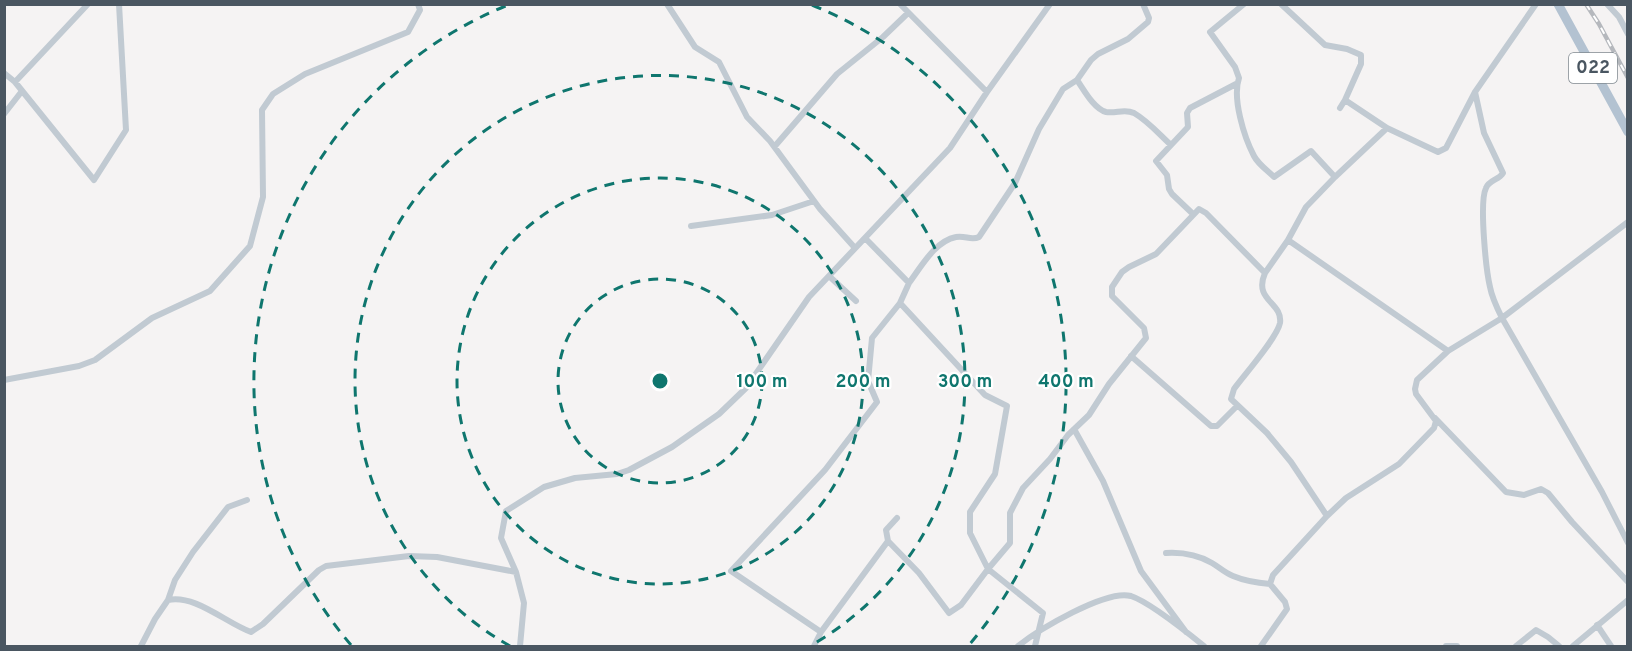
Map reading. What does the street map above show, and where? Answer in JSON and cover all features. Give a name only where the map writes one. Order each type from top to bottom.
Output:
[{"type":"main road","name":"022","points":[[1558,4],[1628,132]]},
{"type":"street","points":[[15,82],[88,4]]},
{"type":"street","points":[[4,73],[15,82],[94,180],[126,130],[119,4]]},
{"type":"street","points":[[4,380],[70,368],[95,360],[152,318],[210,291],[250,246],[263,197],[262,110],[273,94],[305,74],[408,32],[420,10],[418,4]]},
{"type":"street","points":[[667,4],[694,47],[719,62],[747,117],[775,146],[814,201],[855,248]]},
{"type":"street","points":[[900,4],[987,92]]},
{"type":"street","points":[[520,646],[524,603],[516,572],[501,538],[506,511],[544,487],[575,477],[617,474],[629,470],[672,447],[720,414],[746,388],[809,297],[950,148],[1050,4]]},
{"type":"street","points":[[821,632],[731,571],[825,470],[877,402],[868,381],[872,338],[900,303],[909,283],[931,254],[945,242],[957,237],[973,240],[979,237],[1015,183],[1056,97],[1063,89],[1077,80],[1094,57],[1128,39],[1148,22],[1149,18],[1143,4]]},
{"type":"street","points":[[1244,4],[1210,32],[1235,67],[1239,78],[1236,84],[1239,114],[1255,158],[1274,177],[1311,151],[1335,177]]},
{"type":"street","points":[[1281,4],[1325,45],[1347,49],[1361,55],[1361,64],[1340,108]]},
{"type":"street","points":[[1345,100],[1387,128],[1442,152],[1450,142],[1475,92],[1536,4]]},
{"type":"street","points":[[1607,4],[1619,17],[1628,34]]},
{"type":"street","points":[[775,146],[837,74],[883,37],[908,13]]},
{"type":"street","points":[[1077,80],[1101,109],[1106,112],[1125,110],[1134,113],[1171,145]]},
{"type":"street","points":[[1193,214],[1172,194],[1167,175],[1156,163],[1188,127],[1187,113],[1190,108],[1236,84]]},
{"type":"street","points":[[4,114],[22,91]]},
{"type":"street","points":[[1475,92],[1484,133],[1503,172],[1501,176],[1488,184],[1484,199],[1488,279],[1494,300],[1502,318],[1602,492],[1628,543]]},
{"type":"street","points":[[1327,516],[1291,462],[1273,440],[1231,399],[1234,389],[1275,336],[1279,324],[1279,315],[1262,292],[1265,273],[1288,240],[1306,207],[1387,128]]},
{"type":"street","points":[[691,226],[772,215],[814,201]]},
{"type":"street","points":[[897,518],[886,530],[888,541],[919,573],[949,613],[961,605],[1010,543],[1010,513],[1023,488],[1094,409],[1109,384],[1146,338],[1146,333],[1112,296],[1112,287],[1117,278],[1129,267],[1156,254],[1199,209],[1265,273]]},
{"type":"street","points":[[1628,222],[1502,318],[1448,351],[1417,380],[1416,385],[1419,398],[1433,416],[1506,492],[1524,495],[1541,489],[1548,493],[1628,582]]},
{"type":"street","points":[[865,238],[909,283]]},
{"type":"street","points":[[1288,240],[1448,351]]},
{"type":"street","points":[[829,276],[856,301]]},
{"type":"street","points":[[900,303],[985,395],[1007,406],[996,474],[970,512],[970,533],[988,569],[1043,613],[1035,646]]},
{"type":"street","points":[[1131,356],[1211,426],[1217,426],[1237,406]]},
{"type":"street","points":[[1270,584],[1273,575],[1327,516],[1346,498],[1399,464],[1434,428],[1436,421],[1433,416]]},
{"type":"street","points":[[1074,429],[1102,481],[1141,571],[1186,632]]},
{"type":"street","points":[[141,646],[154,619],[168,600],[180,572],[220,516],[228,507],[248,500]]},
{"type":"street","points":[[814,646],[821,632],[888,541]]},
{"type":"street","points":[[1166,553],[1180,552],[1196,556],[1211,562],[1231,576],[1270,584],[1285,602],[1287,609],[1261,646]]},
{"type":"street","points":[[168,600],[186,601],[251,632],[263,624],[326,566],[377,558],[409,556],[436,557],[516,572]]},
{"type":"street","points":[[1018,646],[1073,612],[1119,595],[1133,597],[1203,646]]},
{"type":"street","points":[[1573,646],[1628,600]]},
{"type":"street","points":[[1597,625],[1611,646]]},
{"type":"street","points":[[1516,646],[1536,630],[1559,646]]},
{"type":"street","points":[[1446,646],[1457,646]]},
{"type":"railway","points":[[1586,4],[1628,78]]}]
